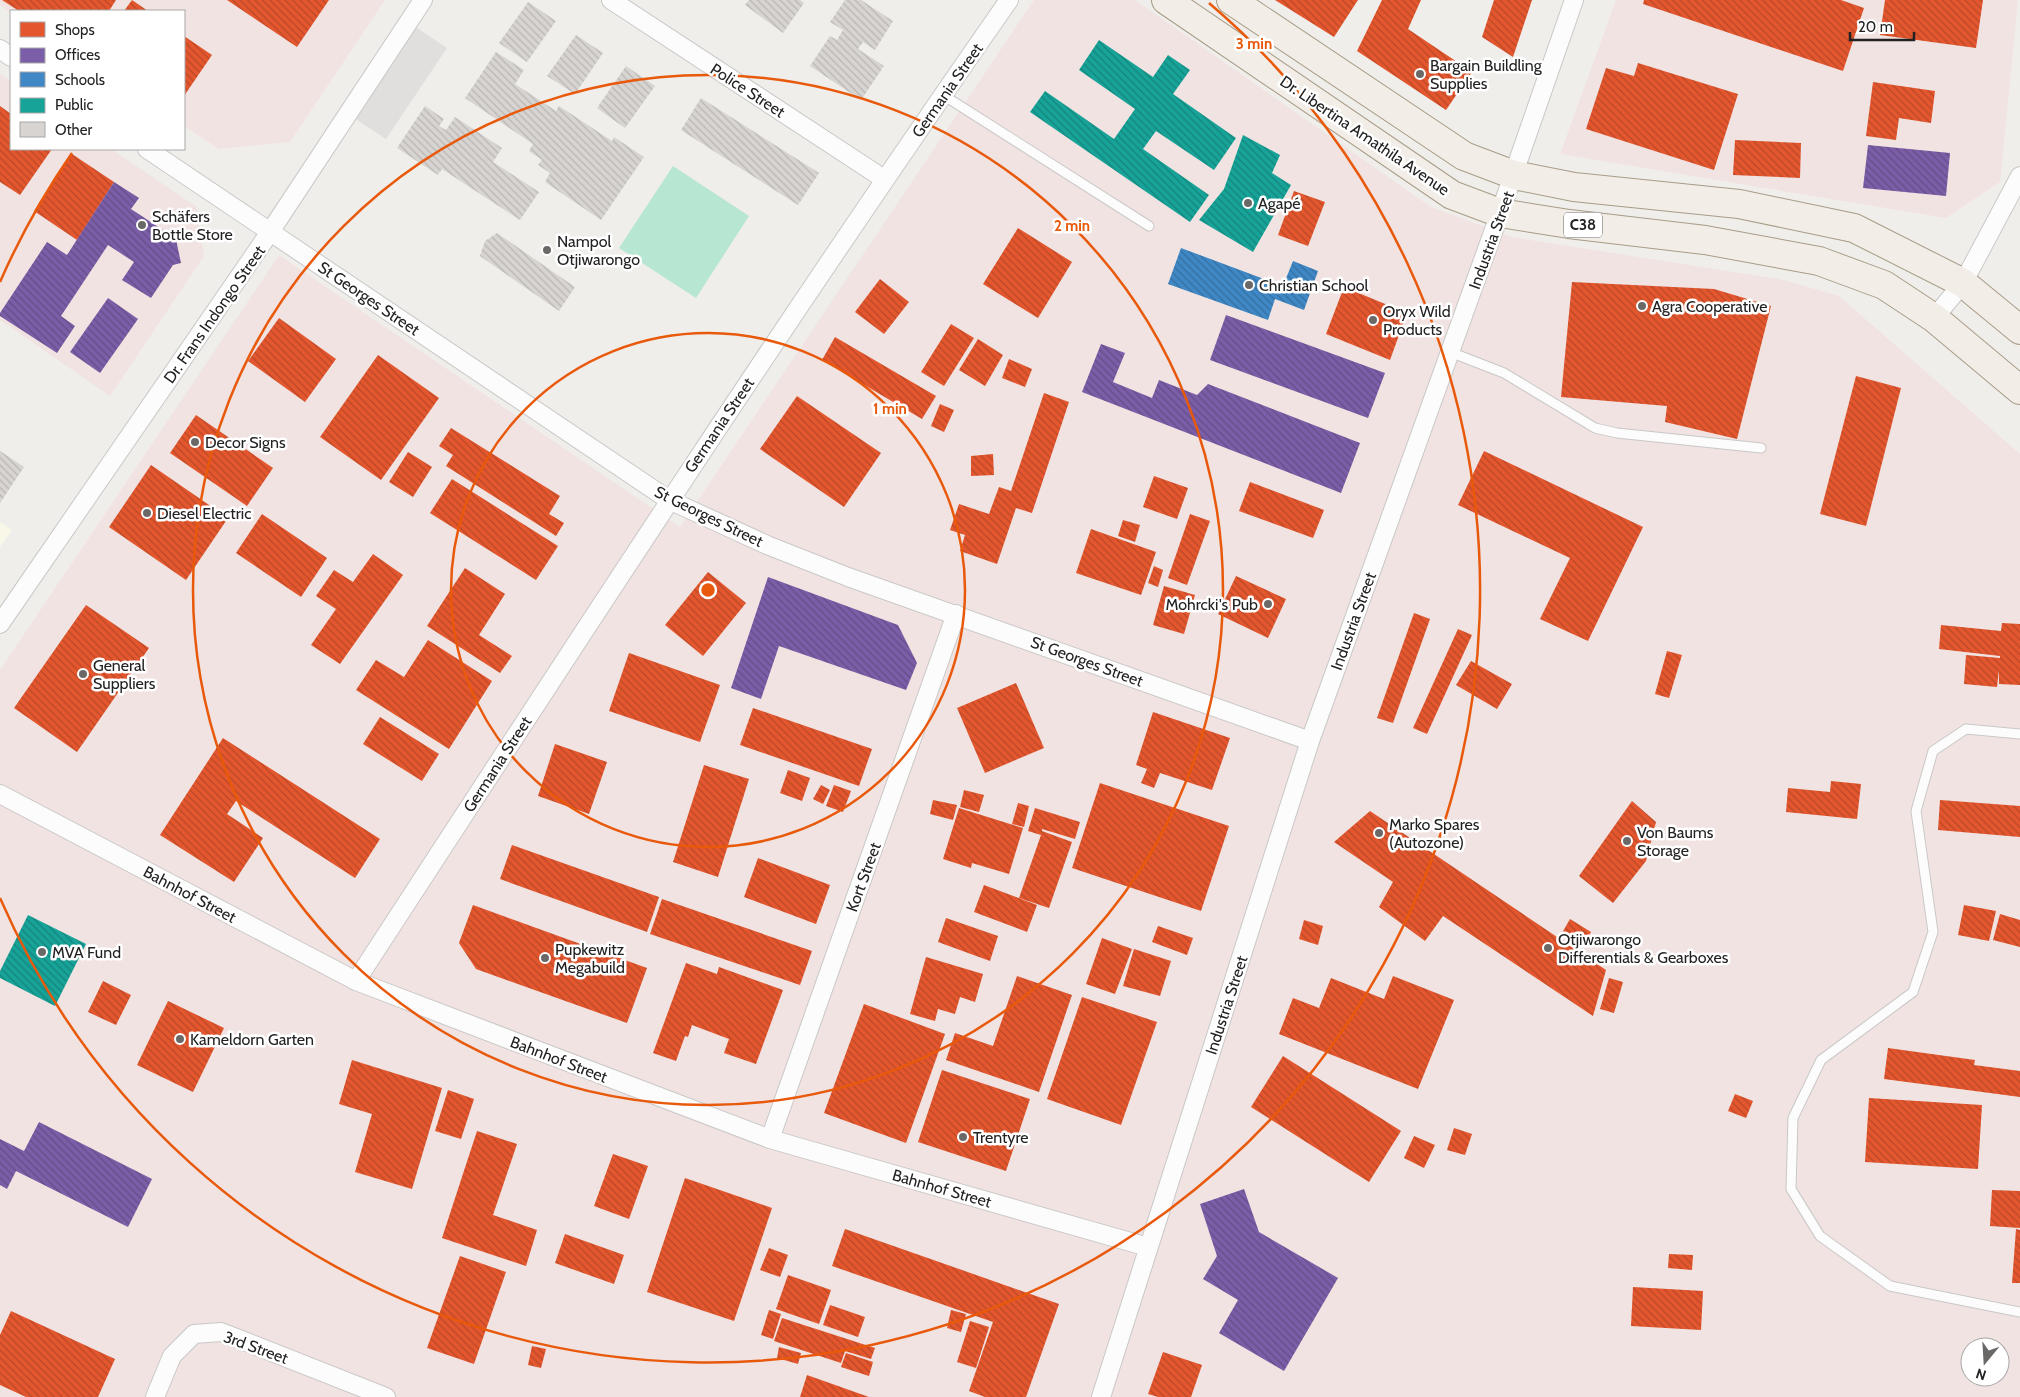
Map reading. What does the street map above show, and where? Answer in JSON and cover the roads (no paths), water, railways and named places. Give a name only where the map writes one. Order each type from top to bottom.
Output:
[{"type":"main road","name":"Dr. Libertina Amathila Avenue","points":[[1166,0],[1452,195],[1500,213],[1569,224],[1705,240],[1819,261],[1884,285],[1934,318],[2020,390]]},
{"type":"main road","name":"C38","points":[[1231,0],[1464,156],[1514,175],[1574,187],[1738,204],[1854,228],[1963,283],[2020,330]]},
{"type":"street","name":"Dr. Frans Indongo Street","points":[[0,624],[270,232],[423,0]]},
{"type":"street","name":"Police Street","points":[[612,0],[884,179]]},
{"type":"street","name":"Germania Street","points":[[356,981],[669,500],[884,179],[1009,0]]},
{"type":"street","name":"Industria Street","points":[[1101,1397],[1310,741],[1514,175],[1574,0]]},
{"type":"street","name":"St Georges Street","points":[[148,150],[669,500],[766,545],[848,577],[1310,741]]},
{"type":"street","points":[[1934,318],[1963,283],[2020,176]]},
{"type":"street","name":"Kort Street","points":[[770,1139],[956,614]]},
{"type":"street","name":"Bahnhof Street","points":[[0,794],[356,981],[770,1139],[1148,1247]]},
{"type":"street","name":"3rd Street","points":[[155,1397],[172,1356],[194,1334],[222,1332],[386,1397]]},
{"type":"lane","points":[[943,95],[1149,226]]},
{"type":"lane","points":[[1450,352],[1504,373],[1595,428],[1617,433],[1761,448]]},
{"type":"lane","points":[[2020,734],[1966,729],[1933,751],[1916,811],[1933,932],[1922,966],[1913,992],[1821,1060],[1793,1118],[1791,1189],[1820,1236],[1890,1286],[2020,1312]]},
{"type":"place","name":"Bargain Buildling Supplies","points":[[1420,74]]},
{"type":"place","name":"Agapé","points":[[1248,203]]},
{"type":"place","name":"Schäfers Bottle Store","points":[[142,225]]},
{"type":"place","name":"Nampol Otjiwarongo","points":[[547,250]]},
{"type":"place","name":"Christian School","points":[[1249,285]]},
{"type":"place","name":"Agra Cooperative","points":[[1642,306]]},
{"type":"place","name":"Oryx Wild Products","points":[[1373,320]]},
{"type":"place","name":"Decor Signs","points":[[195,442]]},
{"type":"place","name":"Diesel Electric","points":[[147,513]]},
{"type":"place","name":"Mohrcki's Pub","points":[[1268,604]]},
{"type":"place","name":"General Suppliers","points":[[83,674]]},
{"type":"place","name":"Marko Spares (Autozone)","points":[[1379,833]]},
{"type":"place","name":"Von Baums Storage","points":[[1627,841]]},
{"type":"place","name":"Otjiwarongo Differentials & Gearboxes","points":[[1548,948]]},
{"type":"place","name":"MVA Fund","points":[[42,952]]},
{"type":"place","name":"Pupkewitz Megabuild","points":[[545,958]]},
{"type":"place","name":"Kameldorn Garten","points":[[180,1039]]},
{"type":"place","name":"Trentyre","points":[[963,1137]]}]
